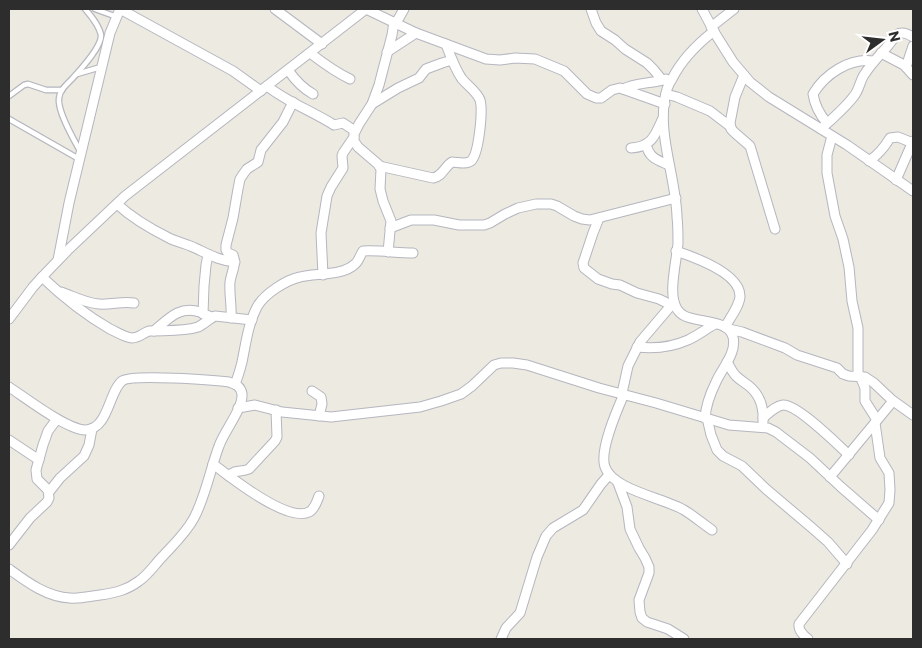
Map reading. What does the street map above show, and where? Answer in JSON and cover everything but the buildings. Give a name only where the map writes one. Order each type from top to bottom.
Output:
[{"type":"street","points":[[275,9],[322,44]]},
{"type":"street","points":[[9,319],[33,287],[125,196],[366,9],[416,33],[486,59],[535,58],[564,71],[587,94],[596,98],[601,98],[615,88],[665,99],[677,97],[710,111],[731,127],[739,138],[750,146],[775,229]]},
{"type":"street","points":[[388,252],[391,221],[380,189],[381,170],[354,141],[358,124],[372,104],[379,85],[395,23],[404,9]]},
{"type":"street","points":[[591,9],[596,23],[601,30],[647,63],[662,80]]},
{"type":"street","points":[[702,9],[733,62],[750,82],[768,97],[824,126]]},
{"type":"street","points":[[734,9],[687,55],[667,88],[664,128],[676,198],[678,244],[674,270],[673,303],[684,316],[742,332],[785,348],[797,355],[837,368],[843,374],[869,379],[893,401],[913,415]]},
{"type":"street","points":[[58,261],[68,203],[110,33],[119,12],[317,114],[334,125],[343,122],[355,134]]},
{"type":"street","points":[[824,126],[855,95],[862,78],[873,61],[885,50],[896,35],[901,32],[913,37]]},
{"type":"street","points":[[387,52],[416,33]]},
{"type":"street","points":[[379,166],[438,178],[448,164],[452,162],[469,163],[472,160],[480,131],[482,112],[480,98],[462,79],[446,44]]},
{"type":"street","points":[[906,67],[913,46]]},
{"type":"street","points":[[310,53],[326,66],[350,79]]},
{"type":"street","points":[[881,53],[904,65],[913,75]]},
{"type":"street","points":[[372,104],[419,78],[426,69],[452,60]]},
{"type":"street","points":[[873,61],[866,60],[848,64],[835,70],[817,87],[813,94],[814,104],[824,126],[832,136],[913,192]]},
{"type":"street","points":[[288,70],[299,84],[313,94]]},
{"type":"street","points":[[731,127],[730,123],[735,97],[744,75]]},
{"type":"street","points":[[623,89],[633,84],[650,83],[673,77]]},
{"type":"street","points":[[228,317],[232,306],[230,284],[235,262],[233,255],[226,248],[240,179],[248,169],[258,162],[261,150],[282,122],[293,102]]},
{"type":"street","points":[[631,148],[641,147],[654,137],[664,115]]},
{"type":"street","points":[[323,275],[321,233],[327,196],[343,168],[343,153],[355,134]]},
{"type":"street","points":[[808,639],[800,631],[799,624],[879,520],[889,503],[890,490],[889,473],[880,458],[876,422],[865,401],[865,388],[859,376],[858,335],[849,267],[843,239],[835,216],[827,173],[827,155],[832,136]]},
{"type":"street","points":[[869,161],[877,156],[890,138],[898,136],[913,142],[896,180]]},
{"type":"street","points":[[646,144],[650,155],[669,165]]},
{"type":"street","points":[[390,228],[411,220],[434,220],[459,225],[484,226],[518,208],[536,204],[551,204],[574,216],[590,220],[676,198]]},
{"type":"street","points":[[117,204],[136,219],[171,239],[224,261],[235,262]]},
{"type":"street","points":[[599,218],[583,263],[584,268],[598,279],[673,303]]},
{"type":"street","points":[[236,384],[247,334],[257,308],[263,299],[293,279],[301,276],[323,275],[353,266],[363,251],[377,250],[413,253]]},
{"type":"street","points":[[676,251],[690,255],[721,270],[737,286],[740,294],[739,303],[727,328]]},
{"type":"street","points":[[42,278],[76,307],[98,322],[128,338],[134,338],[146,332],[175,331],[204,324],[208,316],[204,286],[208,255]]},
{"type":"street","points":[[56,290],[97,304],[134,303]]},
{"type":"street","points":[[673,303],[640,342],[628,366],[623,394],[606,442],[605,467],[609,475],[618,483],[683,510],[712,530]]},
{"type":"street","points":[[154,331],[175,313],[182,311],[199,312],[208,316],[252,320]]},
{"type":"street","points":[[228,317],[247,334]]},
{"type":"street","points":[[637,347],[658,348],[677,344],[689,340],[715,324]]},
{"type":"street","points":[[727,328],[734,344],[731,355],[716,381],[706,405],[706,418],[718,450],[724,456],[742,466],[772,495],[828,542],[846,564]]},
{"type":"street","points":[[727,362],[731,371],[757,394],[762,404],[763,422],[768,428],[810,458],[879,520]]},
{"type":"street","points":[[238,408],[255,405],[282,412],[331,416],[420,407],[461,394],[494,365],[513,363],[729,425],[763,422],[774,408],[781,405],[788,406],[812,422],[849,454]]},
{"type":"street","points":[[9,387],[57,419],[85,430],[92,429],[102,421],[118,386],[125,379],[176,378],[229,382],[236,384],[242,393],[238,408],[220,443],[204,495],[195,516],[186,531],[141,580],[125,590],[96,596],[70,598],[46,593],[9,569]]},
{"type":"street","points":[[312,391],[321,397],[322,404],[319,416]]},
{"type":"street","points":[[830,477],[893,401]]},
{"type":"street","points":[[229,476],[234,472],[249,469],[276,441],[276,410]]},
{"type":"street","points":[[9,545],[30,518],[49,498],[49,492],[46,487],[37,479],[36,470],[48,431],[57,419]]},
{"type":"street","points":[[49,492],[60,478],[84,456],[89,445],[92,429]]},
{"type":"street","points":[[9,440],[39,460]]},
{"type":"street","points":[[213,464],[255,496],[301,514],[312,511],[319,496]]},
{"type":"street","points":[[501,639],[506,628],[520,613],[537,557],[546,536],[553,528],[583,510],[609,475]]},
{"type":"street","points":[[618,483],[627,507],[630,529],[649,567],[649,573],[639,600],[642,618],[647,622],[668,629],[684,639]]},
{"type":"lane","points":[[80,156],[59,106],[59,97],[62,90],[99,44],[98,27],[85,9]]},
{"type":"lane","points":[[95,9],[119,12]]},
{"type":"lane","points":[[76,74],[102,67]]},
{"type":"lane","points":[[9,96],[28,84],[46,90],[62,90]]},
{"type":"lane","points":[[9,119],[80,156]]}]
